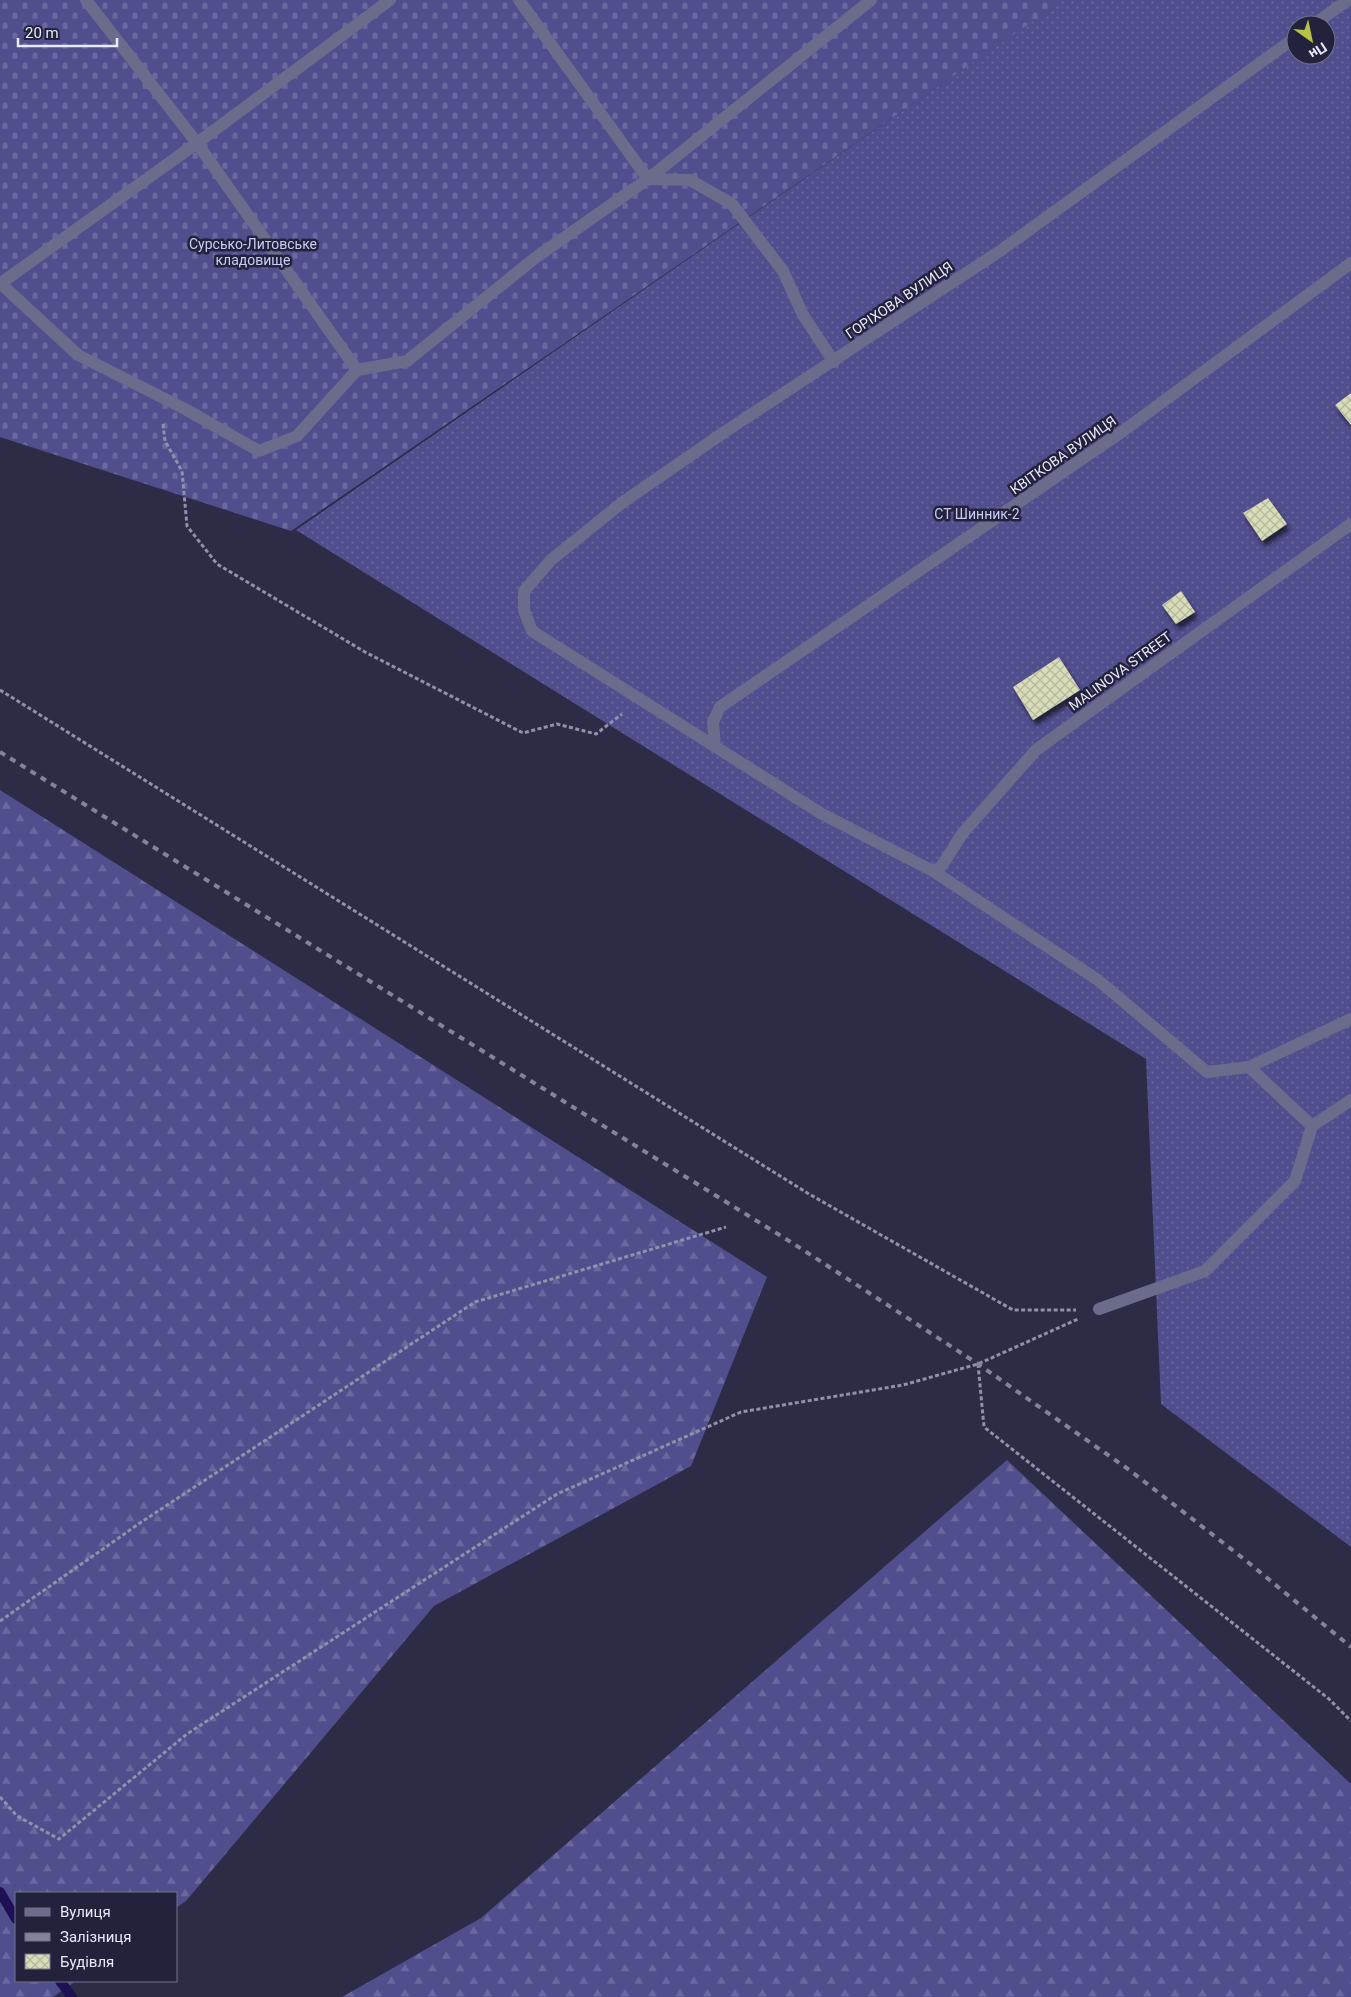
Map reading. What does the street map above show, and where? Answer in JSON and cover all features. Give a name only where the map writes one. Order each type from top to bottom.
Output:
[{"type":"street","points":[[86,0],[198,143],[356,370]]},
{"type":"street","points":[[390,0],[198,143],[0,283],[78,355],[160,396],[259,451],[297,436],[356,370],[407,362],[535,258],[648,179],[871,0]]},
{"type":"street","points":[[519,0],[648,179]]},
{"type":"street","points":[[1327,15],[1348,0]]},
{"type":"street","name":"ГОРІХОВА ВУЛИЦЯ","points":[[640,700],[532,631],[524,610],[524,591],[552,560],[623,502],[726,431],[834,362],[1032,228],[1286,45]]},
{"type":"street","points":[[648,179],[690,180],[732,204],[783,271],[803,316],[834,362]]},
{"type":"street","name":"КВІТКОВА ВУЛИЦЯ","points":[[715,746],[712,722],[720,707],[1122,431],[1351,263]]},
{"type":"street","name":"MALINOVA STREET","points":[[933,871],[941,867],[962,834],[1036,750],[1351,524]]},
{"type":"street","points":[[640,700],[822,814],[933,871],[1098,980],[1207,1072],[1249,1067],[1351,1019]]},
{"type":"street","points":[[1249,1067],[1312,1126]]},
{"type":"street","points":[[1099,1309],[1205,1271],[1295,1181],[1312,1126],[1351,1100]]},
{"type":"path","points":[[160,396],[164,442],[182,471],[187,526],[217,564],[365,652],[523,733],[557,724],[596,734],[640,700]]},
{"type":"path","points":[[0,690],[809,1194],[1013,1310],[1099,1309]]},
{"type":"path","points":[[0,1621],[140,1523],[475,1302],[726,1227]]},
{"type":"path","points":[[0,1796],[18,1816],[59,1839],[187,1734],[557,1494],[741,1412],[903,1385],[978,1364],[1099,1309]]},
{"type":"path","points":[[978,1364],[984,1427],[1321,1693],[1351,1721]]},
{"type":"green space","name":"Сурсько-Литовське кладовище","points":[[0,0],[1064,0],[291,531],[0,437]]},
{"type":"green space","name":"СТ Шинник-2","points":[[1063,0],[1351,0],[1351,1547],[1161,1404],[1146,1059],[296,530]]},
{"type":"green space","points":[[0,790],[767,1277],[691,1466],[434,1606],[186,1901],[178,1907],[178,1892],[15,1892],[15,1982],[75,1982],[53,1997],[0,1997]]},
{"type":"green space","points":[[1007,1460],[1351,1784],[1351,1997],[342,1997],[481,1918]]},
{"type":"building","points":[[1351,393],[1351,425],[1335,405]]},
{"type":"building","points":[[1268,498],[1287,524],[1262,541],[1243,513]]},
{"type":"building","points":[[1181,591],[1195,612],[1176,624],[1162,605]]},
{"type":"building","points":[[1059,657],[1080,690],[1033,720],[1013,687]]},
{"type":"waterway","points":[[0,1892],[15,1917]]},
{"type":"waterway","points":[[61,1982],[72,1997]]},
{"type":"railway","points":[[0,752],[794,1244],[978,1364],[1128,1469],[1244,1559],[1351,1647]]}]
